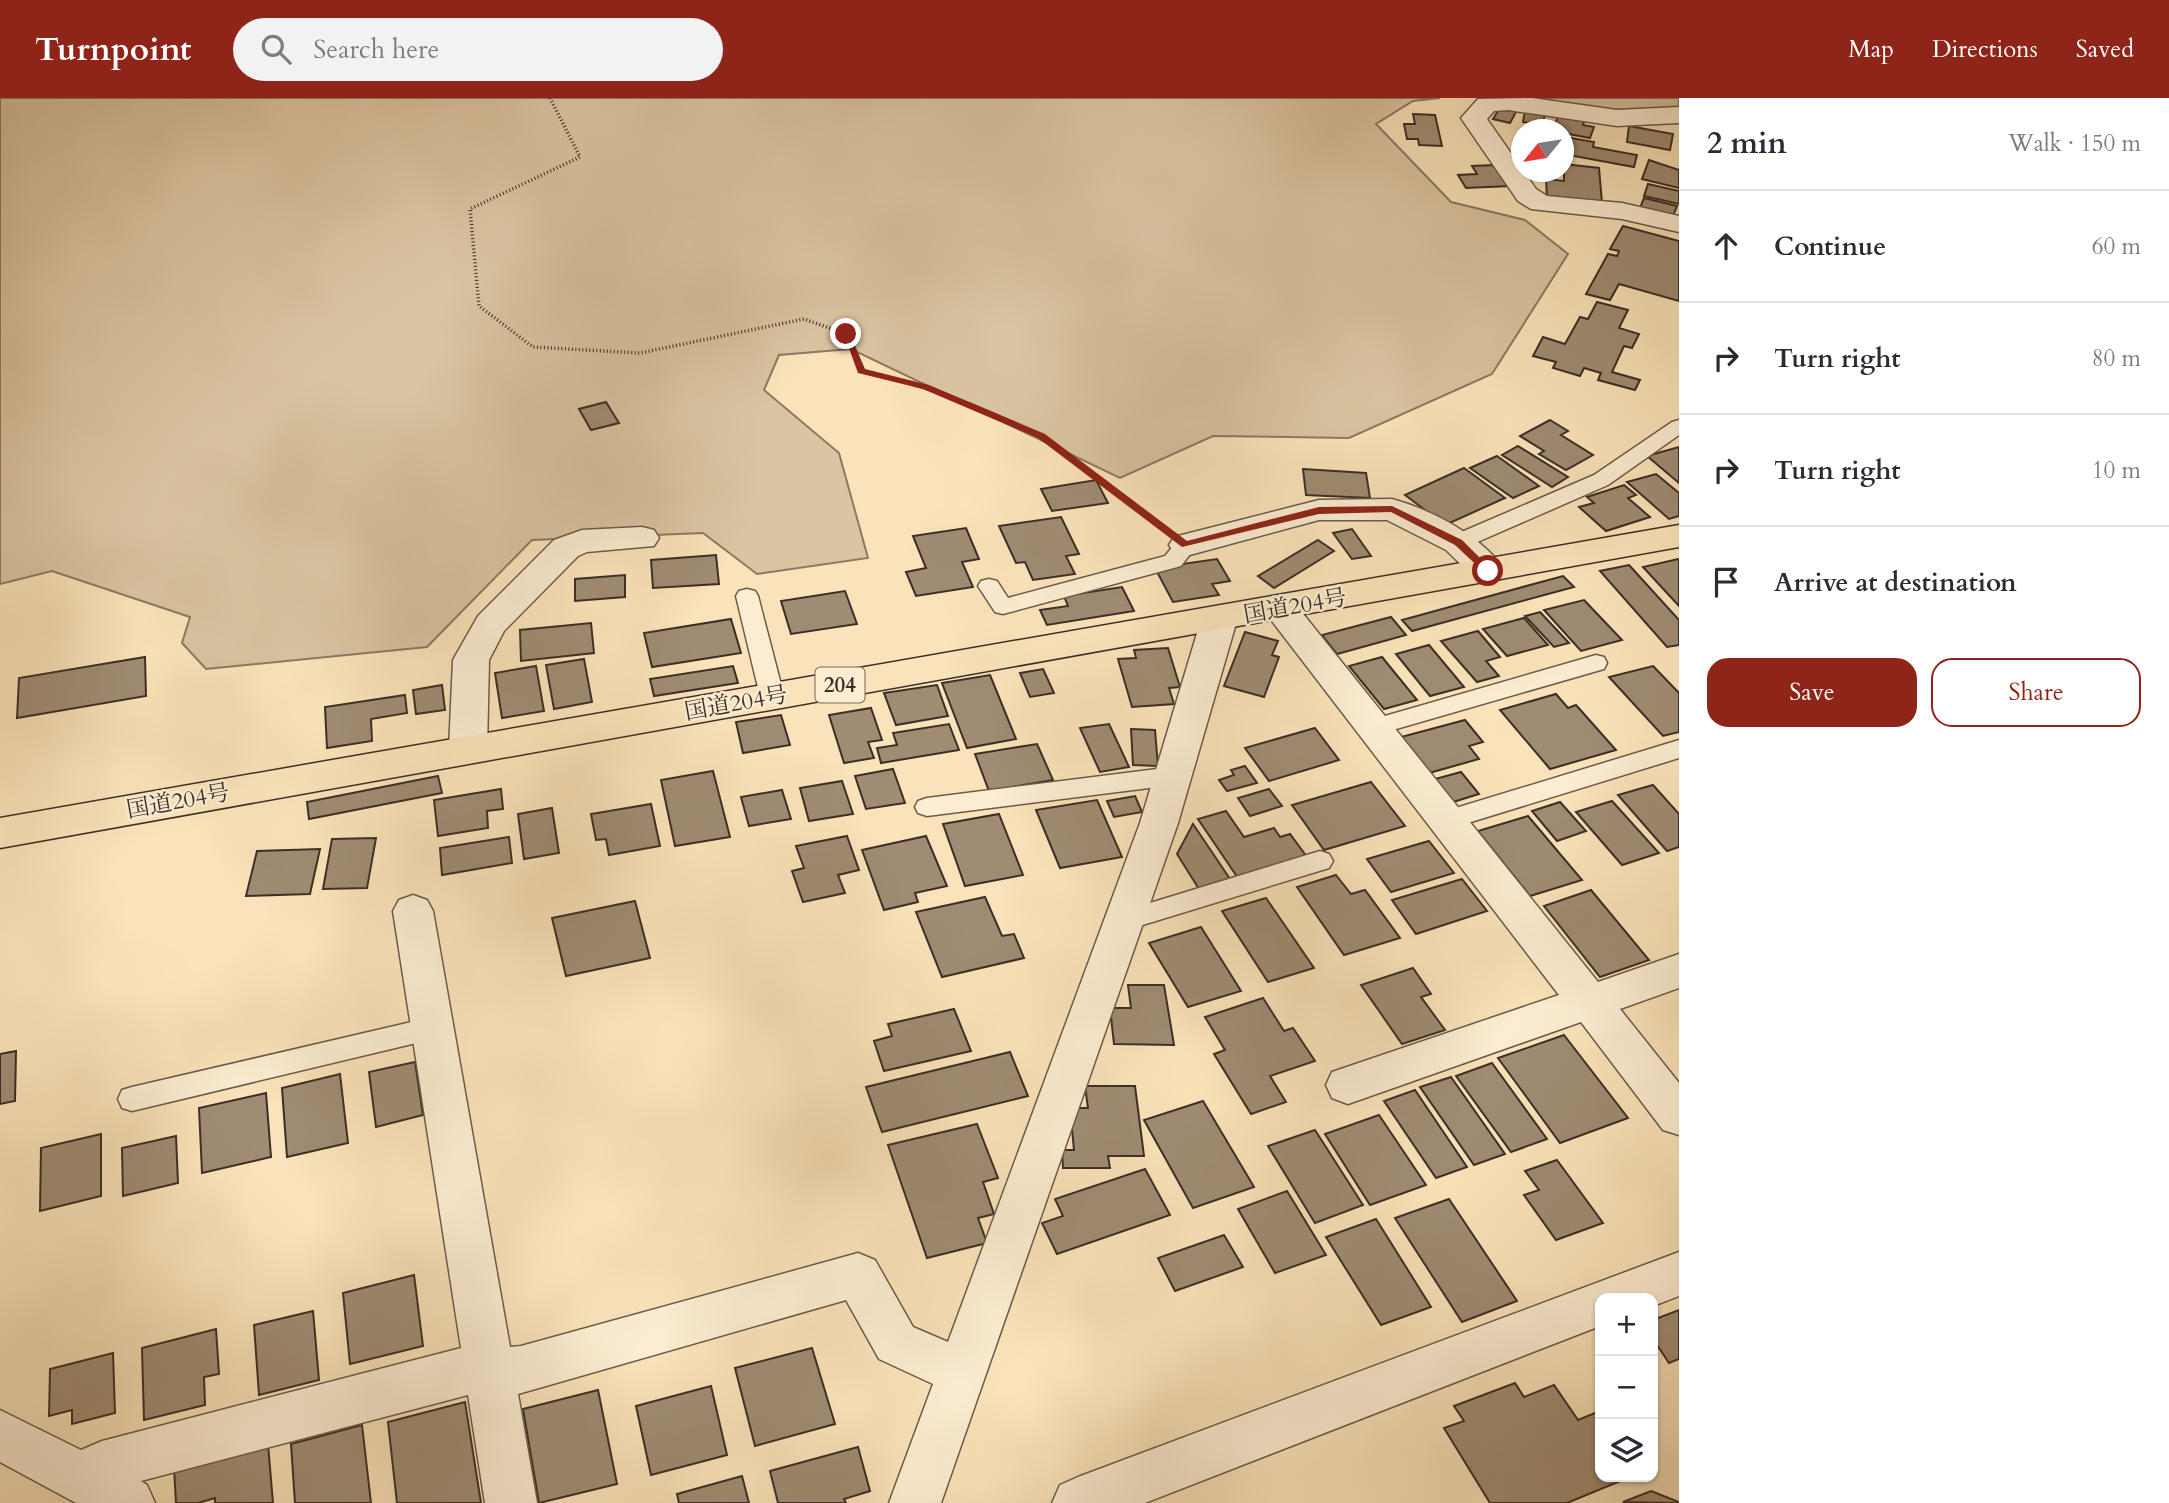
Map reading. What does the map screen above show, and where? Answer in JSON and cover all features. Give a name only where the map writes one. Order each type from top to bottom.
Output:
[{"type":"highway","name":"国道204号","points":[[0,833],[468,749],[1219,620],[1679,536]]},
{"type":"street","points":[[1679,115],[1617,118],[1508,102],[1487,104],[1475,118],[1527,195],[1541,203],[1622,211],[1679,225]]},
{"type":"street","points":[[1186,545],[1319,510],[1392,509],[1458,542],[1488,571]]},
{"type":"street","points":[[468,749],[471,660],[490,624],[566,548],[582,541],[642,538]]},
{"type":"street","points":[[1280,608],[1679,1116]]},
{"type":"street","points":[[915,1503],[1124,921],[1173,776],[1219,620]]},
{"type":"street","points":[[413,911],[511,1503]]},
{"type":"street","points":[[1348,1085],[1679,971]]},
{"type":"street","points":[[1628,1293],[1679,1274]]},
{"type":"street","points":[[83,1479],[102,1466],[463,1371],[521,1370],[858,1275],[896,1343],[961,1372]]},
{"type":"street","points":[[1078,1503],[1595,1306]]},
{"type":"street","points":[[0,1435],[129,1503]]},
{"type":"lane","points":[[1458,542],[1601,480],[1679,426]]},
{"type":"lane","points":[[989,586],[1003,607],[1173,561],[1186,545]]},
{"type":"lane","points":[[747,596],[772,696]]},
{"type":"lane","points":[[1372,728],[1596,663]]},
{"type":"lane","points":[[1445,821],[1679,748]]},
{"type":"lane","points":[[927,807],[1173,776]]},
{"type":"lane","points":[[1124,921],[1320,861]]},
{"type":"lane","points":[[132,1099],[433,1028]]},
{"type":"path","points":[[550,98],[580,158],[470,208],[479,306],[533,347],[640,353],[804,319],[846,334],[861,371],[926,387],[1042,436],[1186,545]]},
{"type":"shaded area","points":[[0,98],[1440,98],[1413,101],[1376,124],[1451,202],[1525,220],[1568,254],[1492,374],[1349,438],[1213,436],[1120,478],[851,349],[779,355],[764,390],[839,453],[868,558],[757,574],[703,533],[532,540],[427,647],[206,669],[182,643],[190,617],[52,571],[0,584]]},
{"type":"shaded area","points":[[1538,98],[1679,98],[1679,108],[1598,111]]},
{"type":"building","points":[[1501,106],[1517,110],[1510,123],[1493,119]]},
{"type":"building","points":[[1525,111],[1545,115],[1544,119],[1524,119]]},
{"type":"building","points":[[1413,114],[1435,115],[1442,146],[1419,145],[1418,139],[1407,139],[1404,124],[1415,124]]},
{"type":"building","points":[[1559,114],[1585,119],[1583,125],[1594,127],[1590,138],[1574,135],[1574,119],[1557,119]]},
{"type":"building","points":[[1629,126],[1673,134],[1670,150],[1627,142]]},
{"type":"building","points":[[1574,139],[1594,142],[1593,147],[1637,155],[1634,167],[1574,156]]},
{"type":"building","points":[[1649,160],[1679,170],[1679,188],[1642,179]]},
{"type":"building","points":[[1495,165],[1509,186],[1466,188],[1458,175],[1477,174],[1472,166]]},
{"type":"building","points":[[1574,165],[1599,168],[1602,203],[1547,197],[1546,182],[1574,182]]},
{"type":"building","points":[[1648,184],[1679,191],[1679,204],[1644,196]]},
{"type":"building","points":[[1644,198],[1677,206],[1673,216],[1640,208]]},
{"type":"building","points":[[1623,226],[1679,241],[1679,301],[1619,284],[1610,300],[1586,294],[1608,254],[1617,256],[1619,251],[1610,249]]},
{"type":"building","points":[[1597,302],[1628,310],[1619,328],[1639,334],[1632,348],[1624,346],[1612,372],[1640,380],[1635,390],[1598,380],[1601,373],[1584,368],[1580,376],[1553,368],[1556,362],[1533,356],[1543,337],[1565,344],[1580,317],[1588,319]]},
{"type":"building","points":[[606,402],[619,423],[591,430],[579,409]]},
{"type":"building","points":[[1550,420],[1568,431],[1561,435],[1593,455],[1566,470],[1539,454],[1544,451],[1520,436]]},
{"type":"building","points":[[1518,446],[1568,477],[1552,487],[1502,455]]},
{"type":"building","points":[[1679,447],[1679,483],[1647,456]]},
{"type":"building","points":[[1497,456],[1539,486],[1513,498],[1470,468]]},
{"type":"building","points":[[1464,468],[1505,498],[1445,525],[1405,495]]},
{"type":"building","points":[[1303,469],[1366,473],[1370,498],[1306,495]]},
{"type":"building","points":[[1656,474],[1679,493],[1679,516],[1669,519],[1627,482]]},
{"type":"building","points":[[1096,480],[1108,503],[1052,511],[1041,489]]},
{"type":"building","points":[[1624,485],[1636,495],[1628,498],[1650,517],[1606,531],[1579,507],[1594,503],[1587,497]]},
{"type":"building","points":[[1061,517],[1079,554],[1066,556],[1075,574],[1033,580],[1025,562],[1016,563],[999,526]]},
{"type":"building","points":[[966,528],[979,559],[962,562],[973,587],[916,596],[906,572],[926,568],[913,536]]},
{"type":"building","points":[[1352,529],[1371,556],[1352,559],[1333,533]]},
{"type":"building","points":[[1318,540],[1334,551],[1274,588],[1258,576]]},
{"type":"building","points":[[716,555],[719,584],[653,588],[651,560]]},
{"type":"building","points":[[1217,559],[1230,581],[1212,584],[1219,595],[1173,602],[1155,568]]},
{"type":"building","points":[[1679,560],[1679,606],[1643,567]]},
{"type":"building","points":[[1629,565],[1679,620],[1679,645],[1667,647],[1600,571]]},
{"type":"building","points":[[625,575],[625,597],[575,601],[575,579]]},
{"type":"building","points":[[1563,576],[1574,587],[1412,631],[1402,620]]},
{"type":"building","points":[[1122,587],[1134,611],[1047,625],[1040,610],[1068,606],[1064,596]]},
{"type":"building","points":[[845,591],[857,624],[791,634],[781,601]]},
{"type":"building","points":[[1584,600],[1622,640],[1581,651],[1544,610]]},
{"type":"building","points":[[1540,612],[1569,643],[1554,647],[1525,616]]},
{"type":"building","points":[[1391,617],[1406,635],[1337,654],[1322,635]]},
{"type":"building","points":[[1524,618],[1548,645],[1507,656],[1483,629]]},
{"type":"building","points":[[731,619],[741,653],[652,667],[644,633]]},
{"type":"building","points":[[591,623],[594,653],[521,661],[520,630]]},
{"type":"building","points":[[1478,631],[1500,657],[1486,661],[1499,676],[1477,682],[1441,641]]},
{"type":"building","points":[[1245,632],[1278,641],[1272,655],[1279,657],[1264,697],[1224,686]]},
{"type":"building","points":[[1429,645],[1464,687],[1430,696],[1396,654]]},
{"type":"building","points":[[1168,648],[1180,687],[1169,688],[1174,704],[1132,707],[1118,659],[1136,658],[1134,650]]},
{"type":"building","points":[[145,657],[146,696],[17,718],[19,678]]},
{"type":"building","points":[[1382,657],[1417,700],[1384,709],[1349,666]]},
{"type":"building","points":[[584,659],[592,702],[554,709],[546,665]]},
{"type":"building","points":[[536,666],[544,711],[502,718],[495,673]]},
{"type":"building","points":[[733,666],[738,683],[654,696],[650,679]]},
{"type":"building","points":[[1653,666],[1679,693],[1679,732],[1663,736],[1609,677]]},
{"type":"building","points":[[1043,669],[1054,693],[1030,697],[1020,673]]},
{"type":"building","points":[[990,675],[1016,739],[967,748],[942,683]]},
{"type":"building","points":[[442,685],[445,710],[416,714],[413,690]]},
{"type":"building","points":[[937,685],[948,716],[896,725],[884,693]]},
{"type":"building","points":[[1556,694],[1568,708],[1576,705],[1616,750],[1550,769],[1500,710]]},
{"type":"building","points":[[405,695],[407,713],[371,719],[372,741],[327,748],[325,707]]},
{"type":"building","points":[[871,708],[882,740],[868,742],[874,758],[844,763],[829,715]]},
{"type":"building","points":[[781,715],[790,745],[743,753],[736,722]]},
{"type":"building","points":[[1465,720],[1483,742],[1469,746],[1479,759],[1429,773],[1401,737]]},
{"type":"building","points":[[949,724],[959,750],[881,763],[877,748],[897,745],[893,733]]},
{"type":"building","points":[[1109,724],[1129,767],[1100,772],[1080,728]]},
{"type":"building","points":[[1315,728],[1339,760],[1269,781],[1245,748]]},
{"type":"building","points":[[1131,729],[1155,730],[1158,766],[1133,765]]},
{"type":"building","points":[[1037,744],[1053,780],[989,791],[975,754]]},
{"type":"building","points":[[1245,766],[1257,783],[1227,791],[1219,780],[1234,775],[1231,770]]},
{"type":"building","points":[[893,769],[905,803],[866,809],[855,776]]},
{"type":"building","points":[[713,771],[730,837],[675,846],[661,780]]},
{"type":"building","points":[[1461,772],[1479,794],[1453,802],[1435,779]]},
{"type":"building","points":[[438,776],[442,793],[309,819],[307,802]]},
{"type":"building","points":[[842,781],[853,814],[809,821],[800,788]]},
{"type":"building","points":[[1371,782],[1405,826],[1324,850],[1292,805]]},
{"type":"building","points":[[1653,785],[1679,814],[1679,847],[1667,851],[1618,795]]},
{"type":"building","points":[[501,789],[503,809],[487,811],[488,828],[438,836],[434,800]]},
{"type":"building","points":[[1269,789],[1282,806],[1250,816],[1238,798]]},
{"type":"building","points":[[782,790],[791,819],[749,826],[741,797]]},
{"type":"building","points":[[1135,796],[1142,812],[1114,817],[1107,801]]},
{"type":"building","points":[[1097,800],[1122,857],[1060,868],[1036,810]]},
{"type":"building","points":[[1612,801],[1659,853],[1622,865],[1576,812]]},
{"type":"building","points":[[1560,802],[1586,831],[1557,841],[1532,811]]},
{"type":"building","points":[[651,804],[660,846],[609,855],[606,839],[596,840],[591,814]]},
{"type":"building","points":[[552,808],[559,853],[524,859],[518,814]]},
{"type":"building","points":[[1226,811],[1244,837],[1274,828],[1280,837],[1290,834],[1307,857],[1238,878],[1198,819]]},
{"type":"building","points":[[999,814],[1023,875],[965,886],[943,824]]},
{"type":"building","points":[[1528,816],[1582,880],[1530,896],[1478,831]]},
{"type":"building","points":[[1193,824],[1230,879],[1199,889],[1177,854]]},
{"type":"building","points":[[847,836],[859,870],[838,875],[845,893],[803,902],[792,871],[804,868],[796,846]]},
{"type":"building","points":[[926,836],[947,886],[915,893],[918,902],[884,910],[862,850]]},
{"type":"building","points":[[509,837],[512,863],[442,875],[440,848]]},
{"type":"building","points":[[376,838],[367,888],[323,889],[332,839]]},
{"type":"building","points":[[1429,841],[1454,873],[1391,892],[1367,859]]},
{"type":"building","points":[[320,849],[310,894],[246,896],[257,851]]},
{"type":"building","points":[[1336,875],[1351,894],[1365,890],[1400,938],[1344,955],[1297,887]]},
{"type":"building","points":[[1462,879],[1487,911],[1416,934],[1392,900]]},
{"type":"building","points":[[1591,890],[1649,960],[1600,977],[1544,906]]},
{"type":"building","points":[[985,897],[1002,936],[1014,934],[1024,958],[942,977],[916,912]]},
{"type":"building","points":[[1266,898],[1314,968],[1268,982],[1222,911]]},
{"type":"building","points":[[635,901],[650,958],[566,976],[552,918]]},
{"type":"building","points":[[1201,927],[1241,991],[1188,1007],[1149,943]]},
{"type":"building","points":[[1413,968],[1431,994],[1421,997],[1445,1030],[1402,1044],[1361,985]]},
{"type":"building","points":[[1128,985],[1164,985],[1174,1045],[1114,1044],[1110,1008],[1131,1008]]},
{"type":"building","points":[[1263,998],[1284,1031],[1293,1028],[1315,1061],[1270,1076],[1286,1102],[1251,1114],[1214,1054],[1225,1050],[1205,1017]]},
{"type":"building","points":[[954,1009],[971,1051],[884,1071],[874,1041],[892,1036],[888,1024]]},
{"type":"building","points":[[1564,1035],[1628,1118],[1560,1143],[1498,1058]]},
{"type":"building","points":[[16,1051],[15,1101],[0,1104],[0,1054]]},
{"type":"building","points":[[1010,1052],[1028,1096],[882,1132],[866,1087]]},
{"type":"building","points":[[415,1062],[423,1115],[376,1127],[369,1072]]},
{"type":"building","points":[[1492,1063],[1547,1139],[1511,1152],[1456,1076]]},
{"type":"building","points":[[340,1074],[348,1143],[287,1157],[282,1088]]},
{"type":"building","points":[[1451,1077],[1505,1154],[1474,1165],[1420,1087]]},
{"type":"building","points":[[1085,1086],[1135,1086],[1144,1156],[1108,1156],[1110,1168],[1063,1168],[1062,1150],[1074,1150],[1070,1108],[1088,1108]]},
{"type":"building","points":[[1415,1090],[1467,1167],[1436,1178],[1384,1101]]},
{"type":"building","points":[[266,1093],[271,1157],[202,1173],[199,1108]]},
{"type":"building","points":[[1203,1101],[1254,1187],[1193,1208],[1144,1120]]},
{"type":"building","points":[[1379,1115],[1426,1185],[1370,1205],[1325,1134]]},
{"type":"building","points":[[977,1124],[998,1178],[983,1182],[994,1214],[978,1218],[987,1243],[927,1258],[888,1145]]},
{"type":"building","points":[[1315,1130],[1363,1205],[1315,1223],[1268,1146]]},
{"type":"building","points":[[101,1134],[101,1196],[40,1211],[41,1148]]},
{"type":"building","points":[[176,1136],[178,1183],[123,1196],[122,1148]]},
{"type":"building","points":[[1557,1160],[1603,1223],[1556,1240],[1524,1195],[1539,1190],[1525,1171]]},
{"type":"building","points":[[1145,1169],[1170,1215],[1057,1254],[1042,1223],[1063,1216],[1055,1199]]},
{"type":"building","points":[[1287,1191],[1326,1255],[1275,1273],[1238,1209]]},
{"type":"building","points":[[1449,1199],[1517,1301],[1462,1322],[1395,1218]]},
{"type":"building","points":[[1376,1219],[1431,1307],[1381,1325],[1326,1237]]},
{"type":"building","points":[[1224,1235],[1243,1267],[1175,1291],[1158,1258]]},
{"type":"building","points":[[414,1275],[423,1346],[350,1364],[343,1293]]},
{"type":"building","points":[[1679,1310],[1679,1359],[1669,1363],[1658,1346],[1658,1318]]},
{"type":"building","points":[[313,1311],[319,1380],[259,1395],[254,1325]]},
{"type":"building","points":[[216,1329],[219,1374],[204,1377],[205,1405],[144,1420],[142,1348]]},
{"type":"building","points":[[812,1348],[835,1424],[755,1446],[735,1368]]},
{"type":"building","points":[[113,1353],[115,1413],[72,1424],[72,1410],[49,1416],[50,1369]]},
{"type":"building","points":[[1515,1383],[1524,1397],[1554,1385],[1578,1420],[1595,1413],[1595,1482],[1618,1482],[1567,1503],[1490,1503],[1444,1428],[1464,1421],[1454,1406]]},
{"type":"building","points":[[711,1386],[727,1455],[651,1475],[636,1406]]},
{"type":"building","points":[[598,1390],[617,1484],[539,1503],[523,1409]]},
{"type":"building","points":[[465,1402],[481,1503],[397,1503],[388,1422]]},
{"type":"building","points":[[362,1425],[371,1503],[295,1503],[291,1444]]},
{"type":"building","points":[[268,1444],[273,1503],[215,1503],[215,1498],[198,1503],[176,1503],[174,1468]]},
{"type":"building","points":[[858,1447],[870,1491],[844,1499],[846,1503],[778,1503],[770,1471]]},
{"type":"building","points":[[742,1476],[749,1503],[679,1503],[677,1494]]},
{"type":"building","points":[[1651,1491],[1679,1502],[1679,1503],[1623,1502]]},
{"type":"route","points":[[846,334],[861,371],[926,387],[1042,436],[1186,545],[1319,510],[1392,509],[1458,542],[1488,571]]}]
